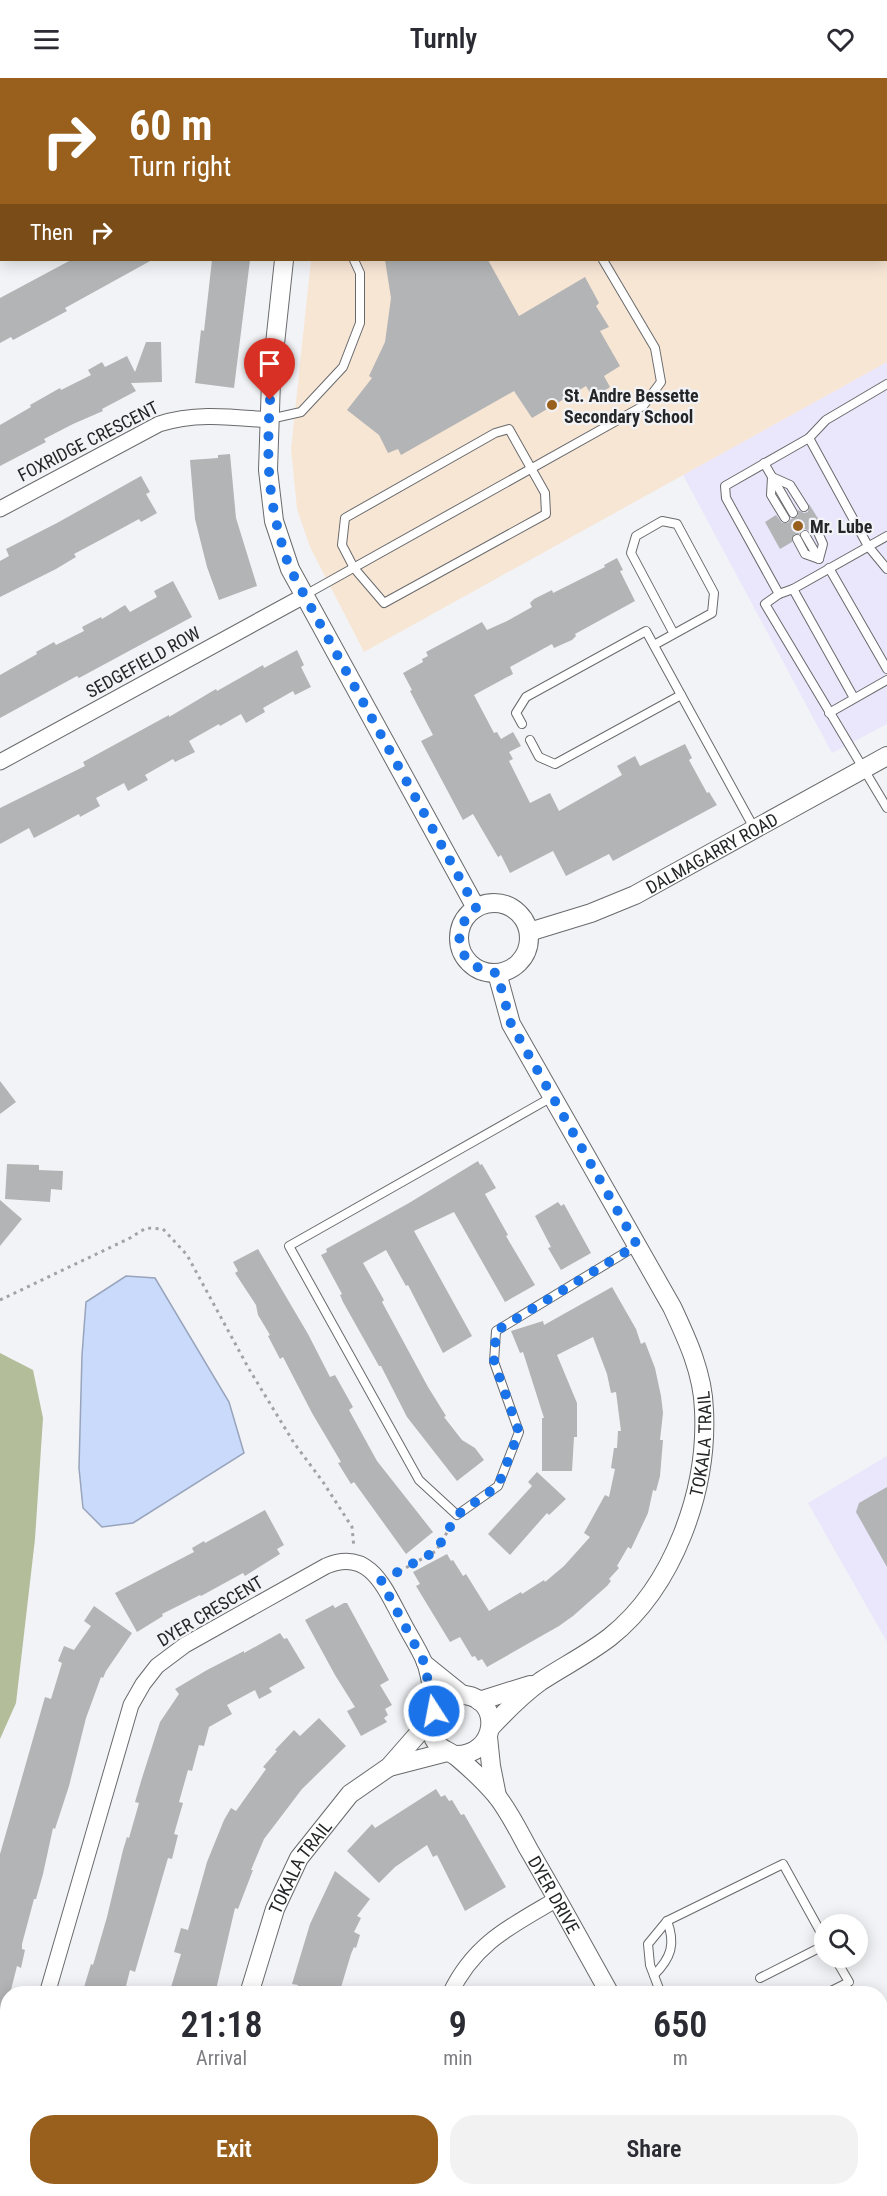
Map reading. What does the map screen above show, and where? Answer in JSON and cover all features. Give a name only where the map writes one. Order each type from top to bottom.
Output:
[{"type":"street","points":[[284,261],[269,420],[267,470],[274,520],[290,569],[304,596],[476,908]]},
{"type":"street","name":"FOXRIDGE CRESCENT","points":[[0,509],[167,422],[193,416],[269,420]]},
{"type":"street","name":"SEDGEFIELD ROW","points":[[0,762],[304,596]]},
{"type":"street","name":"DALMAGARRY ROAD","points":[[529,932],[591,913],[635,895],[887,756]]},
{"type":"street","points":[[486,903],[509,906],[518,912],[529,932],[529,944],[518,964],[497,973],[486,972],[475,967],[466,959],[459,937],[461,926],[467,915],[486,903]]},
{"type":"street","name":"TOKALA TRAIL","points":[[490,1732],[540,1682],[611,1636],[646,1599],[674,1556],[691,1509],[702,1458],[704,1408],[694,1355],[672,1306],[511,1024],[497,973]]},
{"type":"street","points":[[355,1562],[369,1568],[381,1581],[424,1662],[432,1715],[430,1729],[433,1738],[439,1746],[451,1754],[465,1755],[475,1752],[483,1746],[490,1732],[490,1717],[485,1708],[424,1662]]},
{"type":"street","name":"DYER CRESCENT","points":[[49,1986],[115,1755],[131,1705],[142,1684],[157,1666],[185,1645],[326,1566],[334,1563],[355,1562]]},
{"type":"street","name":"TOKALA TRAIL","points":[[472,1698],[540,1682]]},
{"type":"street","points":[[432,1715],[439,1704],[447,1698],[472,1698]]},
{"type":"street","name":"TOKALA TRAIL","points":[[251,1986],[275,1909],[299,1858],[350,1794],[389,1767],[432,1715]]},
{"type":"street","name":"DYER DRIVE","points":[[490,1732],[490,1766],[497,1796],[606,1986]]},
{"type":"street","name":"TOKALA TRAIL","points":[[389,1767],[451,1754]]},
{"type":"street","name":"DYER DRIVE","points":[[451,1754],[497,1796]]},
{"type":"street","points":[[453,1986],[458,1975],[472,1958],[498,1933],[557,1899]]},
{"type":"lane","points":[[269,420],[301,412],[343,367],[360,323],[360,273],[354,261]]},
{"type":"lane","points":[[304,596],[643,406],[661,382],[655,348],[604,261]]},
{"type":"lane","points":[[779,594],[726,498],[725,486],[809,438],[826,420],[887,384]]},
{"type":"lane","points":[[509,429],[532,468],[545,493],[546,514],[384,603],[354,568],[342,545],[345,518],[495,433],[509,429]]},
{"type":"lane","points":[[809,438],[868,546],[887,568]]},
{"type":"lane","points":[[764,463],[793,513]]},
{"type":"lane","points":[[772,477],[790,485],[804,507]]},
{"type":"lane","points":[[772,477],[771,495],[785,518]]},
{"type":"lane","points":[[654,645],[674,634],[712,613],[714,593],[677,524],[662,520],[636,536],[631,553],[674,634]]},
{"type":"lane","points":[[816,528],[823,544],[819,559]]},
{"type":"lane","points":[[887,536],[793,589],[779,594],[765,604],[887,808]]},
{"type":"lane","points":[[801,537],[805,554],[819,559],[827,569],[887,669]]},
{"type":"lane","points":[[793,589],[854,698]]},
{"type":"lane","points":[[522,724],[516,713],[526,697],[646,631],[755,829]]},
{"type":"lane","points":[[829,713],[887,680]]},
{"type":"lane","points":[[530,740],[539,758],[555,764],[681,695]]},
{"type":"lane","points":[[552,1097],[289,1246],[419,1480],[457,1515],[498,1486],[519,1432],[494,1362],[496,1331],[637,1245]]},
{"type":"lane","points":[[658,1986],[650,1965],[648,1944],[668,1921],[783,1864],[814,1920]]},
{"type":"lane","points":[[654,1975],[664,1965],[672,1946],[673,1935],[668,1921]]},
{"type":"lane","points":[[760,1978],[814,1951]]},
{"type":"lane","points":[[841,1968],[849,1982],[841,1986]]},
{"type":"path","points":[[0,1300],[130,1239],[146,1228],[163,1229],[188,1255],[249,1369],[294,1443],[324,1482],[352,1527],[355,1562]]},
{"type":"path","points":[[381,1581],[436,1551],[457,1515]]},
{"type":"shaded area","name":"St. Andre Bessette Secondary School","points":[[311,261],[887,261],[887,362],[364,652],[310,547],[297,509],[291,449]]},
{"type":"shaded area","points":[[887,362],[887,724],[832,753],[683,475]]},
{"type":"shaded area","points":[[887,1456],[887,1642],[808,1503]]},
{"type":"green space","points":[[0,1353],[33,1370],[43,1418],[35,1539],[16,1703],[0,1739]]},
{"type":"water","points":[[126,1276],[155,1278],[229,1402],[244,1453],[133,1523],[102,1527],[83,1508],[79,1468],[86,1302]]},
{"type":"building","points":[[69,261],[150,261],[65,308],[67,311],[13,340],[11,337],[0,343],[0,298]]},
{"type":"building","points":[[212,261],[250,261],[234,388],[195,383],[201,330],[204,331]]},
{"type":"building","points":[[385,261],[489,261],[519,316],[585,277],[599,303],[596,306],[609,327],[600,331],[620,366],[604,376],[610,387],[593,398],[586,386],[532,418],[514,391],[401,455],[398,449],[388,453],[379,435],[347,410],[372,378],[369,376],[385,342],[391,298]]},
{"type":"building","points":[[146,342],[161,342],[162,382],[131,383],[136,391],[102,409],[103,411],[44,439],[46,442],[0,466],[0,425],[60,388],[61,390],[91,375],[88,370],[102,362],[105,367],[127,356],[135,372]]},
{"type":"building","points":[[230,454],[236,518],[257,586],[219,600],[207,567],[195,519],[190,460],[218,458],[218,455]]},
{"type":"building","points":[[141,476],[150,492],[146,494],[157,513],[141,522],[139,519],[74,554],[76,557],[56,569],[0,597],[0,561],[9,556],[6,549]]},
{"type":"building","points":[[809,504],[822,525],[813,523],[810,527],[811,531],[804,529],[799,534],[794,534],[792,542],[780,549],[765,522],[776,515],[782,523],[788,523],[798,516],[798,510],[808,512]]},
{"type":"building","points":[[617,558],[623,570],[620,571],[635,601],[575,634],[572,640],[554,648],[552,644],[510,667],[513,674],[474,695],[494,733],[497,732],[501,739],[513,732],[521,746],[509,752],[513,759],[509,761],[530,803],[550,793],[559,811],[622,775],[617,766],[635,756],[640,766],[685,744],[692,758],[689,760],[707,793],[709,792],[717,805],[613,861],[609,854],[566,876],[553,851],[510,873],[501,855],[498,857],[473,814],[463,820],[421,741],[433,735],[403,673],[423,662],[422,659],[428,656],[426,652],[482,622],[487,630],[507,621],[532,607],[530,603],[534,599],[552,590],[553,593],[605,567],[604,565]]},
{"type":"building","points":[[173,581],[192,617],[0,718],[0,675],[54,642],[56,645],[84,631],[82,627],[101,617],[102,619],[125,605],[130,612],[157,597],[154,591]]},
{"type":"building","points":[[297,650],[304,665],[301,667],[311,687],[295,695],[293,691],[263,708],[265,712],[246,723],[241,714],[220,726],[219,724],[189,741],[195,752],[175,762],[173,759],[145,775],[148,780],[128,791],[124,783],[96,798],[100,806],[80,817],[79,814],[34,838],[29,828],[0,844],[0,808],[85,766],[83,762],[169,715],[169,717],[216,689],[217,691],[263,665],[264,668]]},
{"type":"building","points":[[0,1081],[16,1102],[0,1114]]},
{"type":"building","points":[[478,1161],[496,1188],[485,1194],[508,1235],[506,1236],[535,1285],[505,1302],[454,1212],[414,1231],[472,1336],[443,1353],[408,1285],[406,1286],[386,1250],[363,1263],[428,1387],[446,1416],[444,1417],[462,1440],[475,1448],[484,1460],[457,1481],[407,1417],[381,1366],[343,1302],[340,1295],[342,1294],[321,1255],[327,1252],[326,1249]]},
{"type":"building","points":[[7,1164],[39,1165],[39,1170],[63,1171],[62,1190],[51,1189],[50,1202],[5,1199]]},
{"type":"building","points":[[0,1200],[22,1219],[0,1246]]},
{"type":"building","points":[[558,1202],[561,1206],[564,1204],[591,1253],[561,1270],[548,1248],[551,1247],[535,1216]]},
{"type":"building","points":[[258,1249],[308,1334],[330,1377],[335,1375],[353,1407],[349,1410],[377,1461],[433,1532],[406,1554],[354,1482],[351,1484],[338,1463],[341,1462],[283,1357],[280,1359],[268,1336],[270,1335],[258,1315],[256,1305],[235,1273],[238,1271],[233,1262]]},
{"type":"building","points":[[612,1287],[636,1329],[641,1344],[645,1342],[655,1368],[663,1413],[660,1476],[656,1491],[653,1490],[648,1513],[631,1549],[628,1547],[617,1566],[619,1568],[609,1579],[611,1581],[607,1586],[559,1626],[487,1667],[482,1659],[478,1661],[475,1656],[472,1657],[460,1637],[450,1642],[416,1586],[420,1584],[413,1572],[447,1554],[463,1576],[466,1574],[489,1611],[544,1580],[545,1582],[564,1566],[590,1537],[584,1533],[605,1495],[609,1497],[615,1469],[611,1468],[614,1448],[617,1448],[618,1431],[621,1431],[616,1392],[611,1393],[607,1374],[593,1337],[557,1355],[577,1403],[577,1437],[574,1437],[572,1471],[542,1471],[542,1418],[544,1418],[523,1352],[520,1353],[511,1331],[543,1321],[544,1325]]},
{"type":"building","points":[[537,1472],[566,1499],[549,1515],[547,1513],[510,1555],[488,1534],[532,1486],[528,1482]]},
{"type":"building","points":[[887,1487],[887,1567],[856,1512],[859,1503]]},
{"type":"building","points":[[265,1510],[284,1545],[277,1549],[280,1554],[245,1576],[243,1573],[162,1614],[163,1616],[137,1632],[115,1593],[194,1552],[192,1548],[204,1541],[205,1543]]},
{"type":"building","points":[[347,1603],[389,1680],[380,1685],[392,1705],[385,1709],[388,1715],[384,1718],[387,1722],[361,1736],[347,1711],[355,1707],[305,1620],[333,1605],[335,1608]]},
{"type":"building","points":[[94,1606],[132,1633],[103,1678],[101,1677],[86,1718],[69,1786],[55,1829],[53,1828],[43,1874],[22,1944],[22,1949],[25,1950],[21,1968],[17,1966],[12,1986],[0,1986],[0,1854],[45,1697],[51,1699],[62,1663],[58,1661],[64,1646],[74,1650],[91,1626],[84,1621]]},
{"type":"building","points":[[280,1633],[284,1639],[287,1638],[305,1668],[269,1688],[272,1692],[259,1699],[255,1690],[227,1705],[232,1714],[209,1727],[204,1746],[199,1745],[192,1771],[188,1770],[179,1802],[183,1803],[174,1834],[178,1835],[172,1859],[168,1858],[135,1972],[130,1970],[126,1986],[84,1986],[91,1964],[93,1965],[123,1850],[127,1837],[129,1838],[139,1803],[135,1802],[142,1778],[160,1722],[179,1694],[175,1689],[207,1670],[244,1651],[244,1653]]},
{"type":"building","points":[[319,1718],[346,1746],[302,1789],[264,1839],[238,1909],[235,1908],[217,1986],[171,1986],[181,1954],[174,1952],[181,1928],[188,1930],[207,1862],[224,1820],[231,1808],[236,1811],[266,1769],[263,1767],[277,1751],[275,1750],[294,1730],[300,1736]]},
{"type":"building","points":[[436,1789],[441,1797],[445,1795],[449,1801],[452,1800],[461,1815],[464,1814],[506,1887],[465,1911],[437,1855],[433,1857],[427,1845],[395,1867],[379,1883],[347,1851],[372,1824],[375,1828]]},
{"type":"building","points":[[335,1871],[370,1899],[357,1916],[361,1918],[354,1932],[360,1935],[356,1948],[354,1947],[351,1954],[341,1986],[292,1984],[310,1924]]},
{"type":"place","name":"St. Andre Bessette Secondary School","points":[[552,405]]},
{"type":"place","name":"Mr. Lube","points":[[798,526]]},
{"type":"route","points":[[270,400],[267,470],[274,520],[290,569],[476,908],[467,915],[461,926],[459,937],[466,959],[475,967],[486,972],[497,973],[511,1024],[637,1245],[496,1331],[494,1362],[519,1432],[498,1486],[457,1515],[436,1551],[381,1581],[424,1662],[434,1711]]}]
